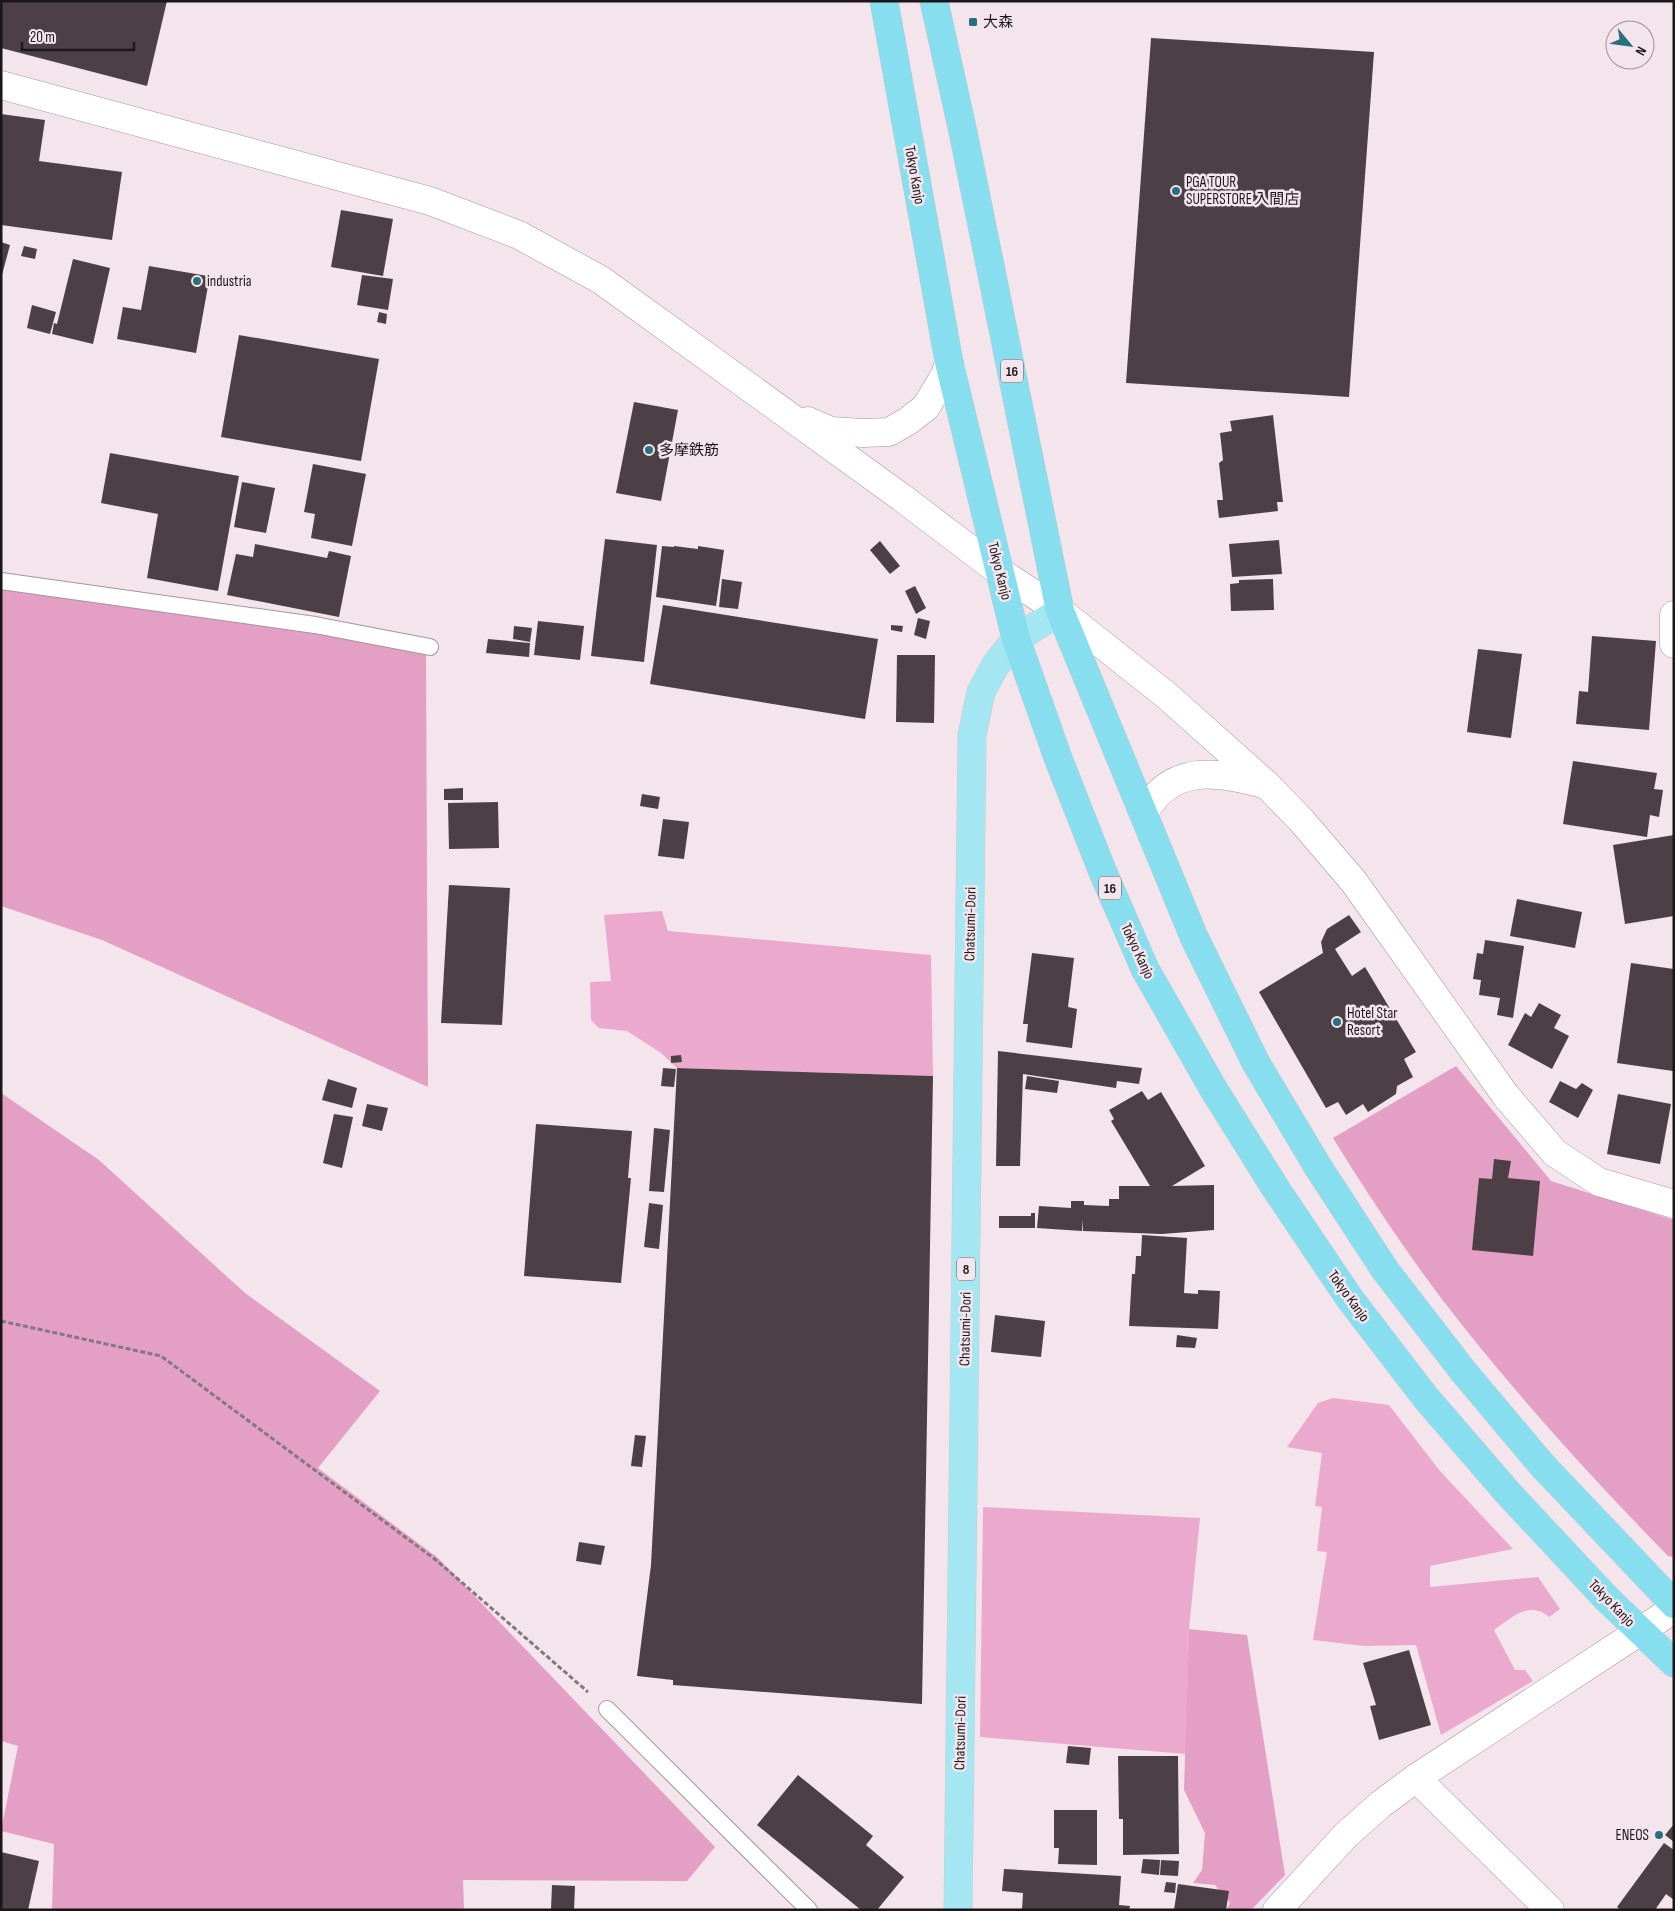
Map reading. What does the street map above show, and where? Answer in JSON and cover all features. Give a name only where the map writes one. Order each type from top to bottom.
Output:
[{"type":"highway","name":"Tokyo Kanjo","points":[[884,1],[949,362],[1016,639],[1058,758],[1102,870],[1145,969],[1214,1090],[1276,1189],[1350,1299],[1426,1398],[1508,1494],[1640,1632],[1674,1663]]},
{"type":"highway","name":"16","points":[[934,1],[967,151],[1060,611],[1194,937],[1256,1063],[1318,1167],[1385,1270],[1463,1371],[1542,1465],[1674,1604]]},
{"type":"main road","name":"8","points":[[1016,639],[1060,611]]},
{"type":"main road","name":"Chatsumi-Dori","points":[[958,1910],[972,735],[982,692],[995,666],[1016,639]]},
{"type":"street","points":[[1,85],[430,201],[519,235],[601,280],[901,497],[1000,572],[1060,611],[1166,695],[1267,785],[1301,820],[1354,882],[1506,1096],[1555,1153],[1599,1182],[1674,1204]]},
{"type":"street","points":[[781,410],[831,431],[889,432],[908,421],[926,407],[945,375],[949,362]]},
{"type":"street","points":[[1674,615],[1674,644]]},
{"type":"street","points":[[1144,814],[1151,800],[1160,790],[1174,782],[1204,774],[1233,776],[1267,785]]},
{"type":"street","points":[[1277,1910],[1346,1835],[1381,1804],[1416,1778],[1674,1609]]},
{"type":"street","points":[[1416,1778],[1550,1910]]},
{"type":"lane","points":[[1,580],[315,625],[430,648]]},
{"type":"lane","points":[[607,1709],[809,1910]]},
{"type":"path","points":[[1,1321],[161,1356],[436,1560],[607,1709]]},
{"type":"shaded area","points":[[1,578],[426,651],[428,1087],[102,940],[1,906]]},
{"type":"shaded area","points":[[662,911],[668,931],[931,955],[933,1076],[677,1068],[661,1053],[627,1031],[599,1028],[591,1020],[590,982],[611,981],[604,915]]},
{"type":"shaded area","points":[[1456,1066],[1551,1181],[1674,1220],[1674,1557],[1668,1556],[1579,1462],[1522,1398],[1468,1332],[1399,1239],[1333,1138]]},
{"type":"shaded area","points":[[1,1093],[99,1160],[245,1293],[380,1391],[318,1468],[438,1558],[715,1847],[687,1881],[463,1880],[464,1910],[52,1910],[54,1844],[1,1831],[18,1746],[1,1741]]},
{"type":"shaded area","points":[[1333,1398],[1389,1405],[1440,1471],[1513,1549],[1430,1566],[1430,1587],[1538,1577],[1560,1609],[1549,1617],[1542,1612],[1527,1610],[1514,1616],[1494,1630],[1515,1670],[1525,1670],[1533,1681],[1441,1735],[1416,1645],[1364,1646],[1313,1640],[1327,1552],[1317,1551],[1322,1507],[1315,1506],[1322,1453],[1287,1447],[1318,1403]]},
{"type":"shaded area","points":[[983,1507],[1200,1518],[1189,1629],[1186,1754],[980,1737]]},
{"type":"shaded area","points":[[1189,1629],[1247,1635],[1285,1875],[1251,1910],[1226,1910],[1230,1903],[1215,1885],[1193,1883],[1202,1870],[1205,1833],[1184,1790]]},
{"type":"building","points":[[1,1],[167,1],[147,86],[1,48]]},
{"type":"building","points":[[1151,38],[1374,52],[1349,397],[1126,383]]},
{"type":"building","points":[[1,114],[45,120],[39,161],[122,172],[112,240],[1,225]]},
{"type":"building","points":[[341,210],[393,219],[383,276],[331,267]]},
{"type":"building","points":[[1,242],[10,245],[2,275],[1,275]]},
{"type":"building","points":[[24,246],[37,249],[35,259],[21,256]]},
{"type":"building","points":[[73,259],[110,268],[93,344],[52,334],[54,323],[57,324]]},
{"type":"building","points":[[149,266],[208,276],[206,286],[208,286],[196,353],[117,339],[123,307],[141,310]]},
{"type":"building","points":[[362,275],[393,279],[388,310],[357,305]]},
{"type":"building","points":[[32,305],[56,312],[50,334],[27,328]]},
{"type":"building","points":[[379,312],[387,314],[386,324],[377,322]]},
{"type":"building","points":[[239,335],[379,359],[361,461],[221,437]]},
{"type":"building","points":[[634,402],[678,410],[661,501],[616,493]]},
{"type":"building","points":[[1273,415],[1283,502],[1277,502],[1278,511],[1219,518],[1217,500],[1223,500],[1219,463],[1223,460],[1220,433],[1232,431],[1230,421]]},
{"type":"building","points":[[110,453],[239,476],[218,591],[147,578],[158,514],[101,503]]},
{"type":"building","points":[[313,464],[366,474],[352,546],[311,538],[315,514],[304,512]]},
{"type":"building","points":[[242,482],[275,488],[266,533],[234,527]]},
{"type":"building","points":[[605,539],[657,545],[644,662],[591,656]]},
{"type":"building","points":[[1279,540],[1282,574],[1232,577],[1229,544]]},
{"type":"building","points":[[880,541],[900,566],[890,574],[870,550]]},
{"type":"building","points":[[255,544],[327,558],[329,551],[351,556],[339,617],[227,595],[236,554],[253,557]]},
{"type":"building","points":[[662,546],[698,549],[698,546],[724,550],[716,606],[656,597]]},
{"type":"building","points":[[722,579],[742,582],[738,609],[719,607]]},
{"type":"building","points":[[1273,579],[1274,610],[1231,611],[1230,584],[1239,583],[1239,580]]},
{"type":"building","points":[[915,586],[926,608],[916,614],[905,591]]},
{"type":"building","points":[[663,605],[878,639],[865,719],[650,684]]},
{"type":"building","points":[[918,618],[930,621],[926,639],[914,635]]},
{"type":"building","points":[[538,621],[584,626],[580,660],[534,655]]},
{"type":"building","points":[[891,625],[903,626],[902,632],[891,630]]},
{"type":"building","points":[[514,626],[532,628],[530,642],[513,639]]},
{"type":"building","points":[[1592,636],[1656,641],[1649,730],[1576,724],[1579,691],[1588,692]]},
{"type":"building","points":[[488,639],[530,643],[529,657],[486,653]]},
{"type":"building","points":[[1478,649],[1522,654],[1511,738],[1467,732]]},
{"type":"building","points":[[897,655],[935,655],[934,723],[896,722]]},
{"type":"building","points":[[1573,761],[1657,773],[1654,789],[1663,790],[1659,817],[1650,815],[1647,837],[1563,824]]},
{"type":"building","points":[[463,788],[463,800],[444,800],[444,789]]},
{"type":"building","points":[[642,794],[660,797],[658,809],[640,806]]},
{"type":"building","points":[[498,802],[499,848],[449,849],[448,803]]},
{"type":"building","points":[[663,819],[689,822],[684,859],[658,856]]},
{"type":"building","points":[[1674,835],[1674,916],[1625,924],[1613,845]]},
{"type":"building","points":[[449,885],[510,888],[502,1025],[441,1023]]},
{"type":"building","points":[[1517,899],[1582,912],[1575,948],[1510,936]]},
{"type":"building","name":"Hotel Star Resort","points":[[1349,915],[1361,932],[1335,949],[1352,976],[1365,967],[1416,1052],[1404,1059],[1413,1077],[1397,1086],[1396,1094],[1368,1112],[1363,1104],[1346,1115],[1338,1102],[1326,1108],[1259,992],[1323,953],[1321,942],[1327,929]]},
{"type":"building","points":[[1485,940],[1524,946],[1513,1018],[1497,1015],[1500,998],[1479,995],[1481,980],[1473,979],[1477,953],[1483,954]]},
{"type":"building","points":[[1032,953],[1074,958],[1068,1007],[1077,1009],[1072,1048],[1026,1042],[1028,1024],[1023,1024]]},
{"type":"building","points":[[1631,963],[1674,969],[1673,1071],[1617,1063]]},
{"type":"building","points":[[1539,1003],[1561,1015],[1554,1028],[1569,1036],[1552,1069],[1508,1045],[1525,1013],[1531,1017]]},
{"type":"building","points":[[998,1051],[1142,1068],[1139,1084],[1117,1081],[1116,1088],[1023,1074],[1020,1166],[996,1166]]},
{"type":"building","points":[[681,1055],[682,1062],[671,1063],[671,1056]]},
{"type":"building","points":[[663,1068],[676,1069],[674,1087],[661,1086]]},
{"type":"building","points":[[677,1068],[933,1076],[922,1704],[673,1685],[673,1680],[637,1676],[651,1565]]},
{"type":"building","points":[[1027,1076],[1059,1081],[1057,1093],[1025,1089]]},
{"type":"building","points":[[328,1079],[357,1088],[352,1108],[322,1100]]},
{"type":"building","points":[[1560,1081],[1576,1089],[1582,1083],[1593,1090],[1578,1118],[1549,1102]]},
{"type":"building","points":[[1142,1091],[1148,1100],[1161,1092],[1205,1166],[1172,1186],[1214,1185],[1214,1230],[1162,1234],[1083,1231],[1083,1220],[1082,1231],[1037,1228],[1039,1206],[1071,1208],[1071,1201],[1084,1201],[1084,1205],[1109,1206],[1109,1199],[1119,1199],[1119,1186],[1150,1186],[1111,1121],[1114,1119],[1109,1110]]},
{"type":"building","points":[[1618,1094],[1671,1104],[1660,1164],[1607,1154]]},
{"type":"building","points":[[367,1104],[388,1108],[382,1131],[362,1126]]},
{"type":"building","points":[[334,1114],[353,1117],[342,1168],[323,1163]]},
{"type":"building","points":[[536,1124],[632,1131],[628,1178],[631,1178],[621,1283],[524,1276]]},
{"type":"building","points":[[654,1128],[670,1130],[664,1192],[649,1191]]},
{"type":"building","points":[[1494,1159],[1511,1161],[1508,1178],[1540,1181],[1533,1256],[1472,1250],[1479,1178],[1492,1179]]},
{"type":"building","points":[[649,1203],[663,1205],[659,1249],[644,1247]]},
{"type":"building","points":[[1031,1213],[1035,1213],[1035,1228],[999,1228],[999,1216],[1031,1216]]},
{"type":"building","points":[[1142,1235],[1187,1238],[1184,1293],[1198,1294],[1198,1290],[1220,1291],[1218,1329],[1129,1326],[1132,1274],[1135,1274],[1136,1256],[1141,1256]]},
{"type":"building","points":[[995,1315],[1045,1321],[1041,1357],[991,1352]]},
{"type":"building","points":[[1177,1335],[1197,1338],[1195,1348],[1176,1347]]},
{"type":"building","points":[[635,1435],[646,1436],[642,1467],[631,1466]]},
{"type":"building","points":[[579,1542],[605,1546],[601,1565],[576,1561]]},
{"type":"building","points":[[1409,1650],[1431,1725],[1379,1740],[1370,1706],[1376,1705],[1363,1663]]},
{"type":"building","points":[[1068,1746],[1091,1748],[1089,1765],[1066,1763]]},
{"type":"building","points":[[1118,1756],[1178,1756],[1179,1854],[1123,1855],[1123,1819],[1119,1819]]},
{"type":"building","points":[[798,1775],[873,1836],[866,1845],[904,1877],[877,1910],[861,1910],[757,1825]]},
{"type":"building","points":[[1054,1810],[1097,1810],[1097,1865],[1058,1864],[1059,1848],[1054,1848]]},
{"type":"building","points":[[1674,1824],[1674,1842],[1665,1835]]},
{"type":"building","points":[[1664,1843],[1674,1850],[1674,1900],[1666,1894],[1655,1910],[1621,1910],[1617,1907]]},
{"type":"building","points":[[1,1852],[39,1861],[28,1910],[1,1910]]},
{"type":"building","points":[[1143,1859],[1160,1860],[1159,1875],[1141,1873]]},
{"type":"building","points":[[1161,1860],[1179,1861],[1178,1876],[1160,1875]]},
{"type":"building","points":[[1004,1869],[1121,1876],[1119,1905],[1130,1906],[1129,1910],[1022,1910],[1023,1893],[1002,1891]]},
{"type":"building","points":[[1166,1882],[1176,1883],[1175,1893],[1164,1892]]},
{"type":"building","points":[[1178,1884],[1229,1891],[1226,1910],[1174,1910]]},
{"type":"building","points":[[552,1885],[575,1886],[574,1910],[551,1910]]},
{"type":"place","name":"大森","points":[[973,22]]},
{"type":"place","name":"PGA TOUR SUPERSTORE 入間店","points":[[1176,191]]},
{"type":"place","name":"industria","points":[[197,281]]},
{"type":"place","name":"多摩鉄筋","points":[[649,450]]},
{"type":"place","name":"Hotel Star Resort","points":[[1337,1022]]},
{"type":"place","name":"ENEOS","points":[[1659,1835]]}]
